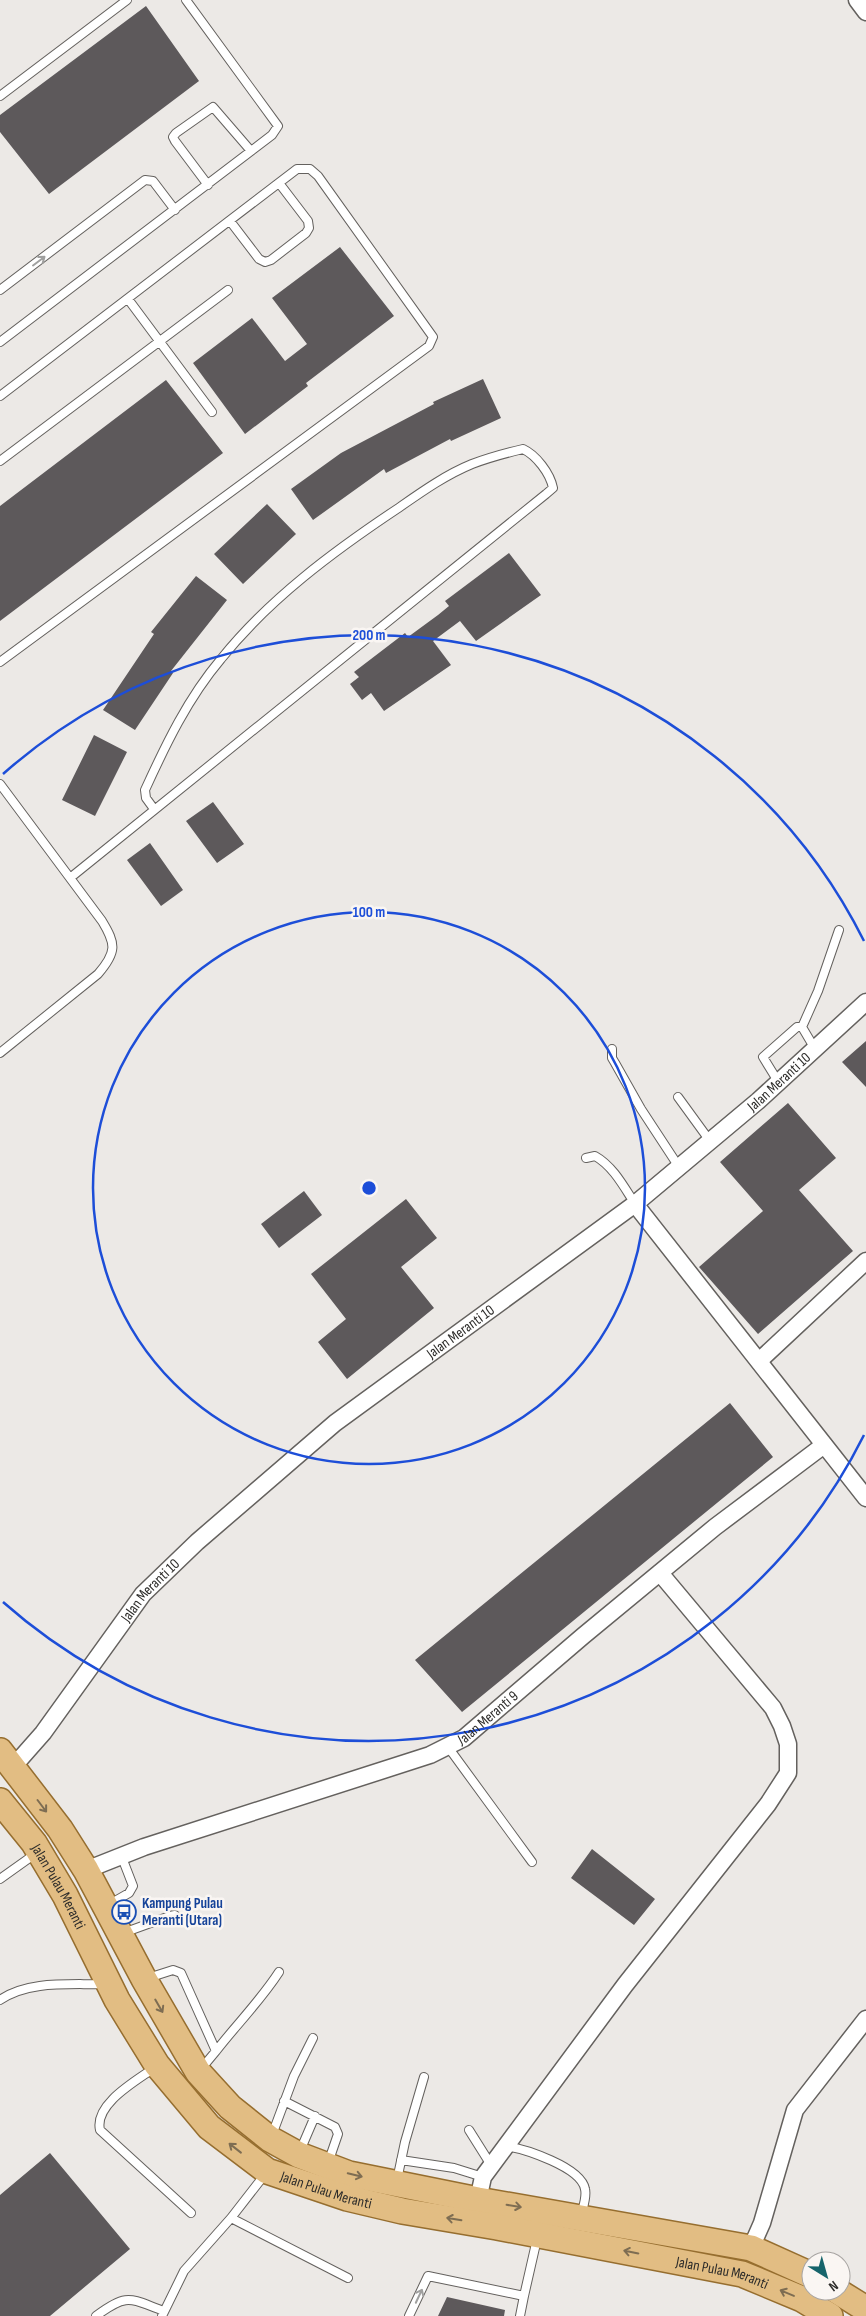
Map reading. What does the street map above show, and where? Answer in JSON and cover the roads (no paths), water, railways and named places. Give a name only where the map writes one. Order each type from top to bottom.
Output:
[{"type":"main road","name":"Jalan Pulau Meranti","points":[[6,1759],[60,1829],[86,1870],[144,1979],[198,2072],[230,2107],[270,2139],[299,2155],[350,2174],[397,2184],[484,2181],[581,2217],[751,2248],[801,2271]]},
{"type":"main road","name":"Jalan Pulau Meranti","points":[[0,1802],[39,1851],[66,1895],[117,2000],[157,2065],[209,2127],[267,2171],[347,2198],[393,2209],[538,2234],[742,2274],[802,2300],[830,2316]]},
{"type":"main road","points":[[851,2299],[866,2308]]},
{"type":"street","points":[[857,0],[866,12]]},
{"type":"street","name":"Jalan Meranti 10","points":[[6,1759],[43,1733],[143,1594],[197,1542],[336,1423],[635,1204],[779,1083],[866,1002]]},
{"type":"street","points":[[635,1204],[866,1498]]},
{"type":"street","points":[[759,1361],[866,1261]]},
{"type":"street","name":"Jalan Meranti 9","points":[[86,1870],[121,1855],[448,1747],[464,1738],[715,1526],[824,1445]]},
{"type":"street","points":[[484,2181],[505,2146],[625,1985],[768,1804],[788,1774],[788,1744],[773,1708],[660,1574]]},
{"type":"street","points":[[751,2248],[762,2223],[795,2110],[866,2019]]},
{"type":"lane","points":[[0,96],[128,0]]},
{"type":"lane","points":[[0,342],[208,185],[272,135],[278,126],[186,0]]},
{"type":"lane","points":[[208,185],[174,141],[173,137],[176,133],[213,107],[251,151]]},
{"type":"lane","points":[[0,396],[298,169],[310,169],[318,176],[429,328],[433,337],[429,346],[0,662]]},
{"type":"lane","points":[[0,290],[146,180],[153,181],[175,210]]},
{"type":"lane","points":[[230,221],[259,259],[265,262],[271,260],[306,233],[309,228],[308,222],[278,183]]},
{"type":"lane","points":[[0,461],[228,290]]},
{"type":"lane","points":[[128,299],[212,412]]},
{"type":"lane","points":[[70,878],[546,494],[552,488],[551,480],[532,453],[523,449],[470,465],[429,487],[366,530],[314,569],[260,617],[221,658],[187,706],[145,790],[146,798],[154,809]]},
{"type":"lane","points":[[0,784],[109,933],[114,948],[110,960],[98,974],[0,1053]]},
{"type":"lane","points":[[802,1027],[818,991],[839,930]]},
{"type":"lane","points":[[779,1083],[763,1057],[797,1027],[802,1027]]},
{"type":"lane","points":[[802,1027],[815,1049]]},
{"type":"lane","points":[[612,1049],[612,1058],[679,1166]]},
{"type":"lane","points":[[678,1097],[710,1141]]},
{"type":"lane","points":[[586,1158],[595,1156],[604,1161],[635,1204]]},
{"type":"lane","points":[[448,1747],[532,1862]]},
{"type":"lane","points":[[0,1879],[39,1851]]},
{"type":"lane","points":[[106,1906],[129,1893],[133,1886],[121,1855]]},
{"type":"lane","points":[[121,1934],[170,1916],[175,1915],[178,1920]]},
{"type":"lane","points":[[144,1979],[173,1970],[181,1973],[216,2051]]},
{"type":"lane","points":[[198,2072],[240,2020],[265,1994],[279,1972]]},
{"type":"lane","points":[[0,2000],[6,1996],[37,1986],[109,1983]]},
{"type":"lane","points":[[270,2139],[284,2101],[313,2038]]},
{"type":"lane","points":[[157,2065],[110,2101],[102,2112],[98,2124],[103,2134],[191,2213]]},
{"type":"lane","points":[[397,2184],[401,2160],[424,2077]]},
{"type":"lane","points":[[284,2101],[335,2127],[338,2134],[327,2166]]},
{"type":"lane","points":[[299,2155],[315,2116]]},
{"type":"lane","points":[[469,2130],[484,2181]]},
{"type":"lane","points":[[505,2146],[556,2161],[582,2181],[586,2194],[581,2217]]},
{"type":"lane","points":[[401,2160],[454,2168],[484,2181]]},
{"type":"lane","points":[[96,2316],[114,2302],[129,2299],[163,2313],[184,2271],[231,2218],[267,2171]]},
{"type":"lane","points":[[231,2218],[348,2278]]},
{"type":"lane","points":[[520,2316],[538,2234]]},
{"type":"lane","points":[[409,2316],[428,2276],[524,2296]]},
{"type":"place","name":"Kampung Pulau Meranti (Utara)","points":[[124,1912]]}]
